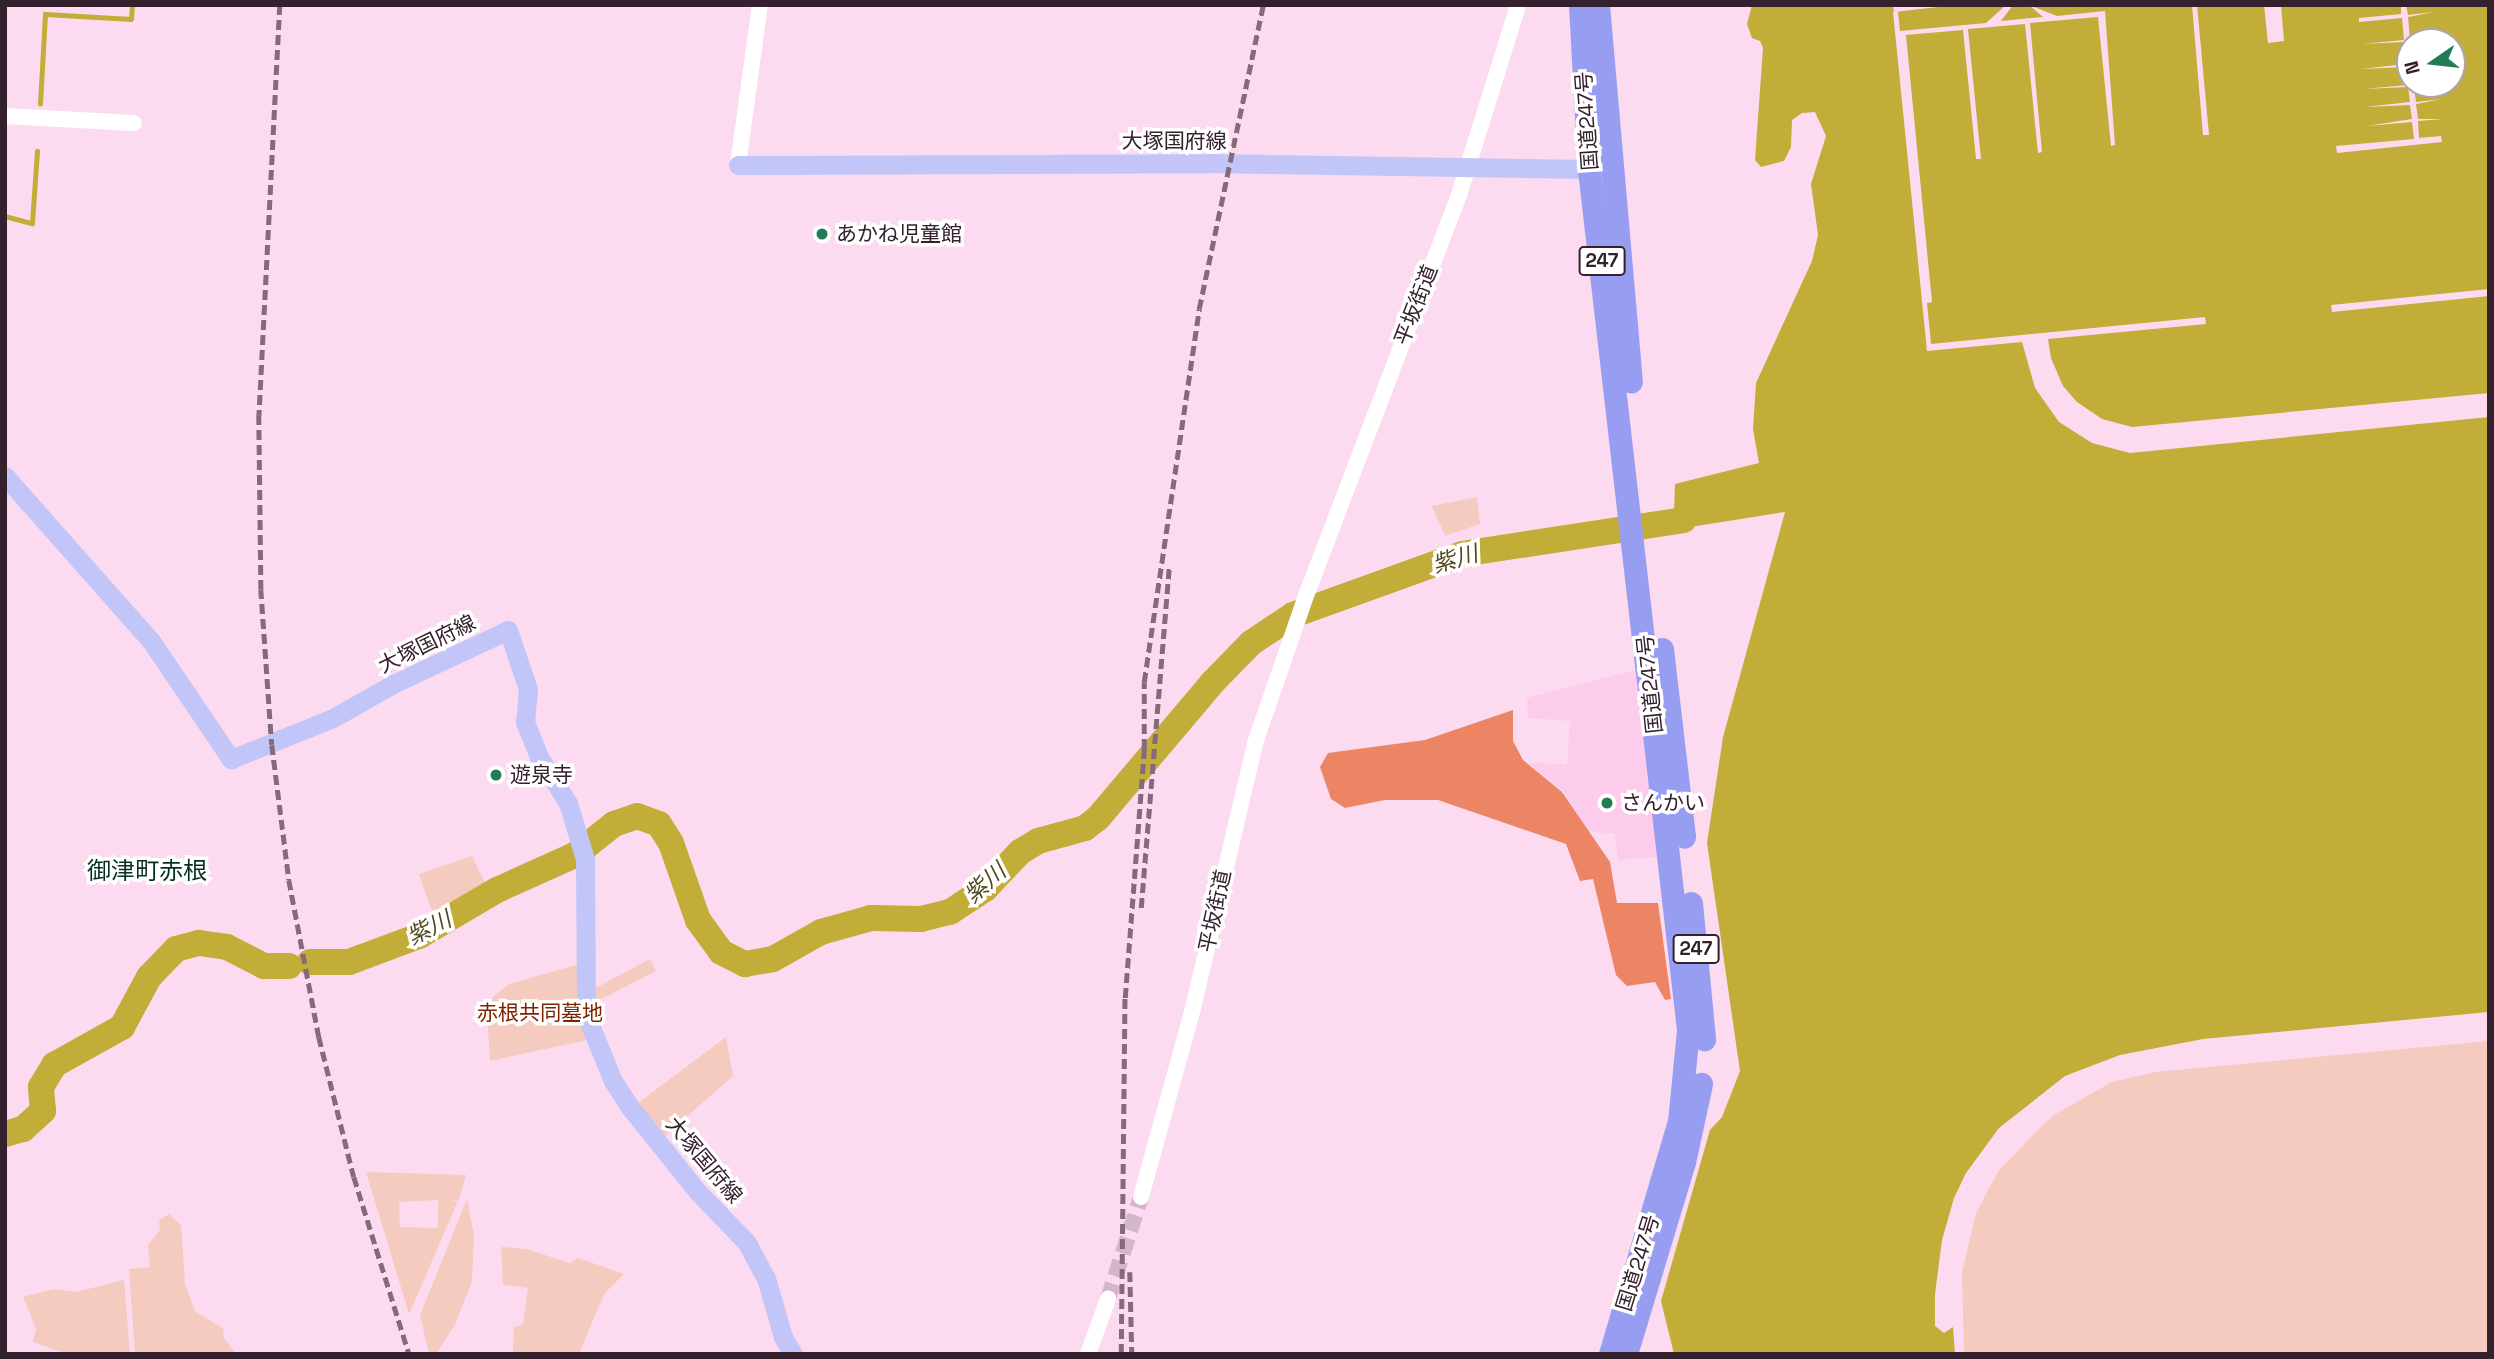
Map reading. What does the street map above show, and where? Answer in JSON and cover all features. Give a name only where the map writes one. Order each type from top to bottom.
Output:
[{"type":"highway","name":"国道247号","points":[[1580,5],[1640,526],[1685,999],[1688,1061],[1669,1159],[1610,1354]]},
{"type":"highway","name":"国道247号","points":[[1598,5],[1600,169]]},
{"type":"highway","name":"国道247号","points":[[1626,1354],[1691,1137],[1704,1062],[1701,996],[1640,526]]},
{"type":"main road","name":"大塚国府線","points":[[738,165],[1209,163],[1600,169]]},
{"type":"main road","name":"大塚国府線","points":[[5,476],[150,641],[231,759],[323,723],[391,685],[508,630],[528,689],[528,731],[568,803],[582,849],[584,1006],[613,1081],[698,1192],[747,1243],[766,1278],[783,1337],[793,1354]]},
{"type":"street","points":[[738,165],[760,5]]},
{"type":"street","name":"平坂街道","points":[[1141,1197],[1196,997],[1248,769],[1305,601],[1465,169],[1518,5]]},
{"type":"street","points":[[5,116],[134,123]]},
{"type":"street","points":[[1088,1354],[1108,1299]]},
{"type":"shaded area","points":[[1752,5],[1893,5],[1894,12],[1956,5],[2489,5],[2489,1012],[2203,1039],[2120,1055],[2065,1076],[1999,1128],[1966,1173],[1954,1198],[1942,1240],[1935,1294],[1935,1326],[1944,1333],[1953,1327],[1955,1354],[1674,1354],[1661,1301],[1710,1130],[1722,1117],[1740,1071],[1707,843],[1723,737],[1785,512],[1684,528],[1682,514],[1674,512],[1675,484],[1759,463],[1753,429],[1756,383],[1812,261],[1818,235],[1811,184],[1826,136],[1815,112],[1802,113],[1792,120],[1791,147],[1784,161],[1761,167],[1755,160],[1763,48],[1760,41],[1752,38],[1747,24]]},
{"type":"shaded area","points":[[1635,670],[1658,857],[1618,860],[1615,834],[1589,831],[1563,791],[1529,763],[1567,764],[1570,721],[1528,718],[1527,698]]},
{"type":"shaded area","points":[[1513,710],[1513,741],[1523,760],[1562,792],[1610,862],[1617,903],[1658,903],[1671,999],[1665,1000],[1655,982],[1627,986],[1616,975],[1593,879],[1580,881],[1566,844],[1438,800],[1385,800],[1345,808],[1331,799],[1320,767],[1328,753],[1425,740]]},
{"type":"green space","points":[[1477,497],[1480,524],[1445,536],[1432,506]]},
{"type":"green space","points":[[472,856],[486,885],[434,917],[419,874]]},
{"type":"green space","points":[[650,959],[656,971],[590,1005],[590,991]]},
{"type":"green space","name":"赤根共同墓地","points":[[579,964],[587,1040],[490,1061],[487,1015],[493,997],[509,984]]},
{"type":"green space","points":[[726,1037],[733,1076],[660,1140],[634,1106]]},
{"type":"green space","points":[[2489,1041],[2489,1354],[1964,1354],[1962,1273],[1976,1213],[1999,1170],[2052,1116],[2112,1082],[2155,1072]]},
{"type":"green space","points":[[366,1172],[466,1175],[459,1200],[449,1200],[458,1201],[409,1314]],"holes":[[[438,1200],[438,1228],[400,1227],[399,1202]]]},
{"type":"green space","points":[[467,1199],[474,1235],[472,1281],[455,1325],[436,1354],[429,1354],[420,1315]]},
{"type":"green space","points":[[169,1214],[181,1225],[185,1284],[195,1311],[224,1329],[223,1337],[236,1354],[135,1354],[129,1269],[150,1267],[148,1245],[160,1230],[159,1220]]},
{"type":"green space","points":[[501,1247],[526,1249],[570,1263],[578,1258],[624,1274],[604,1294],[579,1354],[513,1354],[514,1327],[523,1324],[528,1288],[503,1285]]},
{"type":"green space","points":[[124,1280],[130,1354],[67,1354],[33,1342],[36,1329],[23,1297],[53,1289],[76,1292]]},
{"type":"pier","points":[[2006,5],[2013,5],[2001,21],[2043,17],[2029,5],[2057,16],[2105,11],[2115,145],[2111,146],[2098,17],[2030,23],[2042,152],[2038,153],[2025,24],[1968,29],[1981,159],[1976,159],[1963,30],[1906,35],[1932,302],[1927,303],[1931,344],[2205,317],[2206,324],[2048,339],[2051,358],[2063,386],[2077,402],[2102,419],[2132,427],[2489,393],[2489,417],[2130,453],[2092,443],[2059,422],[2035,388],[2022,342],[1927,351],[1893,12],[1898,11],[1900,31],[1986,23]]},
{"type":"pier","points":[[2192,5],[2197,5],[2209,135],[2203,135]]},
{"type":"pier","points":[[2264,5],[2281,5],[2284,41],[2268,43]]},
{"type":"pier","points":[[2401,5],[2406,5],[2408,15],[2434,12],[2408,17],[2409,28],[2403,28],[2402,18],[2359,22],[2359,18],[2401,14]]},
{"type":"pier","points":[[2396,65],[2396,67],[2361,69]]},
{"type":"pier","points":[[2409,98],[2415,98],[2416,102],[2441,99],[2416,104],[2418,119],[2443,119],[2418,121],[2419,138],[2441,136],[2442,142],[2337,153],[2336,146],[2414,139],[2412,122],[2367,126],[2412,119],[2410,105],[2365,107],[2410,102]]},
{"type":"pier","points":[[2489,289],[2489,296],[2332,312],[2331,305]]},
{"type":"waterway","points":[[40,104],[45,14],[131,19],[132,5]]},
{"type":"waterway","points":[[5,216],[32,223],[37,151]]},
{"type":"waterway","name":"紫川","points":[[310,962],[349,962],[419,936],[497,890],[575,855],[614,824],[637,816],[659,824],[671,843],[698,920],[721,952],[745,964],[773,959],[821,932],[871,918],[921,919],[950,912],[985,889],[1020,852],[1038,841],[1085,828],[1098,818],[1212,683],[1251,643],[1293,615],[1462,554],[1683,520]]},
{"type":"waterway","name":"紫川","points":[[5,1134],[23,1129],[43,1111],[41,1087],[54,1065],[122,1027],[149,977],[176,949],[199,943],[227,947],[264,966],[289,966]]},
{"type":"tunnel","points":[[1108,1299],[1141,1197]]},
{"type":"railway","points":[[280,5],[259,415],[261,589],[272,745],[289,880],[319,1037],[354,1177],[409,1354]]},
{"type":"railway","points":[[1121,1354],[1125,998],[1144,749],[1144,682],[1199,309],[1263,5]]},
{"type":"railway","points":[[1141,908],[1169,566]]},
{"type":"railway","points":[[1130,1272],[1132,1354]]},
{"type":"place","name":"あかね児童館","points":[[822,234]]},
{"type":"place","name":"遊泉寺","points":[[496,775]]},
{"type":"place","name":"さんかい","points":[[1607,803]]},
{"type":"district","name":"御津町赤根","points":[[147,871]]}]
